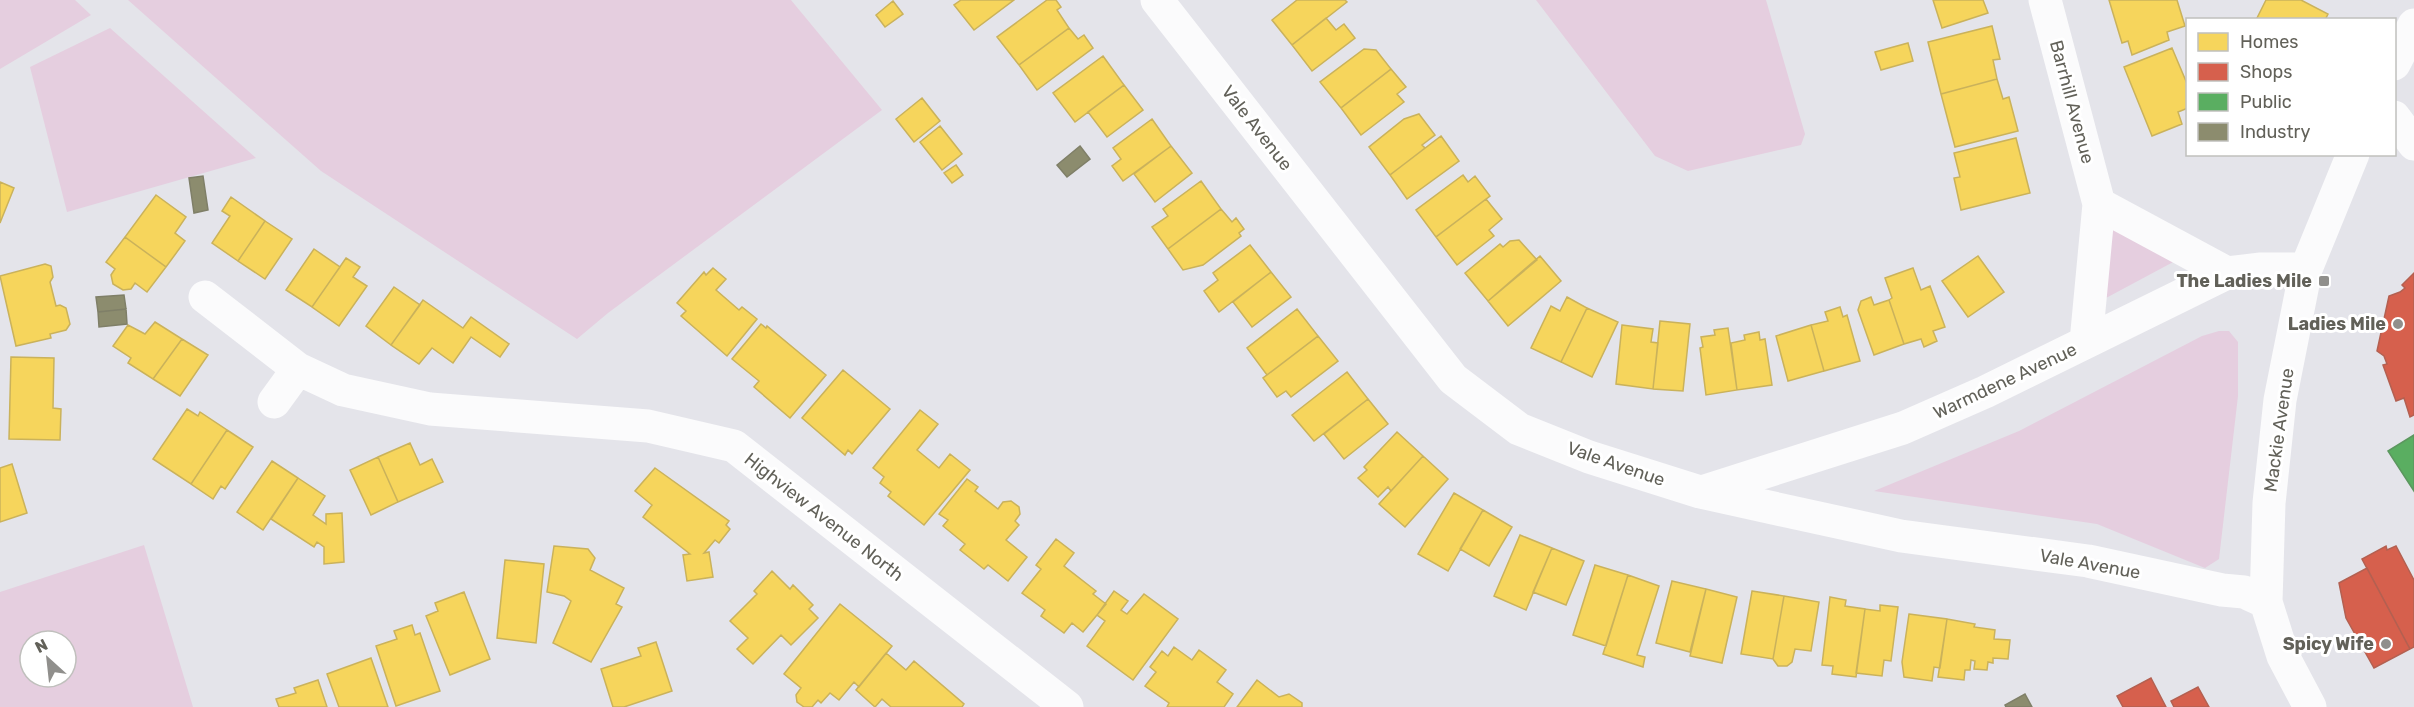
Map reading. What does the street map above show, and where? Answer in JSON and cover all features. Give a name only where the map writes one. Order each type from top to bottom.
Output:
[{"type":"street","name":"Vale Avenue","points":[[1157,0],[1453,379],[1519,429],[1589,457],[1700,492],[1901,536],[2088,561],[2222,590],[2244,592],[2266,602]]},
{"type":"street","name":"Barrhill Avenue","points":[[2045,0],[2099,204],[2086,342]]},
{"type":"street","points":[[2396,60],[2414,25]]},
{"type":"street","points":[[2396,120],[2414,144]]},
{"type":"street","name":"Mackie Avenue","points":[[2310,707],[2283,656],[2266,602],[2269,503],[2280,400],[2306,268],[2352,156]]},
{"type":"street","points":[[2099,204],[2227,273]]},
{"type":"street","name":"Warmdene Avenue","points":[[1700,492],[1903,428],[1968,400],[2227,273],[2261,269],[2306,268]]},
{"type":"street","name":"Highview Avenue North","points":[[205,297],[298,369],[343,390],[430,409],[648,426],[734,446],[1067,707]]},
{"type":"street","points":[[274,402],[298,369]]},
{"type":"shaded area","points":[[0,0],[75,0],[91,15],[0,69]]},
{"type":"shaded area","points":[[128,0],[791,0],[882,110],[608,313],[577,339],[321,171]]},
{"type":"shaded area","points":[[1536,0],[1766,0],[1805,134],[1801,145],[1688,171],[1655,156]]},
{"type":"shaded area","points":[[110,28],[256,158],[67,212],[30,67]]},
{"type":"shaded area","points":[[2110,218],[2177,260],[2106,298]]},
{"type":"shaded area","points":[[2219,331],[2229,331],[2238,342],[2238,396],[2219,559],[2205,568],[2097,524],[1874,491],[2019,431],[2202,336]]},
{"type":"shaded area","points":[[144,545],[193,707],[0,707],[0,592]]},
{"type":"building: Homes","points":[[961,0],[1014,0],[974,30],[954,5]]},
{"type":"building: Homes","points":[[1047,0],[1056,0],[1061,7],[1057,10],[1069,28],[1019,65],[997,37]]},
{"type":"building: Homes","points":[[1297,0],[1345,0],[1347,2],[1292,45],[1272,20]]},
{"type":"building: Homes","points":[[1933,0],[1983,0],[1988,13],[1942,28]]},
{"type":"building: Homes","points":[[2109,0],[2177,0],[2185,26],[2167,32],[2169,40],[2132,55],[2128,41],[2122,43]]},
{"type":"building: Homes","points":[[2266,0],[2301,0],[2328,14],[2326,18],[2257,18]]},
{"type":"building: Homes","points":[[893,1],[903,14],[885,27],[876,15]]},
{"type":"building: Homes","points":[[1326,18],[1336,30],[1344,24],[1355,38],[1312,71],[1292,45]]},
{"type":"building: Homes","points":[[1992,26],[2000,59],[1993,60],[1997,79],[1941,94],[1928,42]]},
{"type":"building: Homes","points":[[1069,28],[1078,39],[1084,35],[1093,48],[1037,90],[1019,65]]},
{"type":"building: Homes","points":[[1908,43],[1913,61],[1881,70],[1875,52]]},
{"type":"building: Homes","points":[[2172,48],[2186,81],[2186,109],[2178,112],[2182,124],[2152,136],[2124,67]]},
{"type":"building: Homes","points":[[1364,49],[1376,50],[1391,69],[1341,108],[1320,82]]},
{"type":"building: Homes","points":[[1103,56],[1124,85],[1075,122],[1053,93]]},
{"type":"building: Homes","points":[[1391,69],[1406,87],[1397,94],[1404,102],[1361,135],[1341,108]]},
{"type":"building: Homes","points":[[1997,79],[2003,99],[2009,97],[2018,131],[1955,147],[1941,94]]},
{"type":"building: Homes","points":[[1124,85],[1143,110],[1107,137],[1088,112]]},
{"type":"building: Homes","points":[[922,98],[940,121],[914,142],[896,119]]},
{"type":"building: Homes","points":[[1419,114],[1435,135],[1422,145],[1425,148],[1390,175],[1369,147],[1404,119]]},
{"type":"building: Homes","points":[[1152,119],[1171,146],[1123,181],[1112,166],[1121,159],[1113,148]]},
{"type":"building: Homes","points":[[940,126],[962,154],[942,170],[920,142]]},
{"type":"building: Homes","points":[[1441,136],[1459,161],[1407,199],[1390,175]]},
{"type":"building: Homes","points":[[2016,138],[2030,193],[1961,210],[1954,178],[1960,177],[1954,153]]},
{"type":"building: Homes","points":[[1171,146],[1192,173],[1155,202],[1134,174]]},
{"type":"building: Homes","points":[[956,165],[963,175],[952,183],[944,173]]},
{"type":"building: Homes","points":[[1463,175],[1468,182],[1475,176],[1490,196],[1436,237],[1416,210]]},
{"type":"building: Homes","points":[[1201,181],[1221,209],[1168,249],[1152,227],[1168,216],[1163,209]]},
{"type":"building: Homes","points":[[0,182],[14,188],[0,223]]},
{"type":"building: Homes","points":[[156,195],[186,217],[175,233],[185,241],[166,267],[125,237]]},
{"type":"building: Homes","points":[[231,197],[265,221],[238,261],[212,243],[230,216],[222,211]]},
{"type":"building: Homes","points":[[1486,199],[1502,219],[1489,230],[1494,236],[1457,265],[1436,237]]},
{"type":"building: Homes","points":[[1221,209],[1232,222],[1236,218],[1244,229],[1239,233],[1241,236],[1203,265],[1183,270],[1168,249]]},
{"type":"building: Homes","points":[[265,221],[292,239],[265,279],[238,261]]},
{"type":"building: Homes","points":[[125,237],[166,267],[147,292],[135,283],[131,289],[123,290],[113,284],[111,275],[115,269],[106,262]]},
{"type":"building: Homes","points":[[1519,240],[1537,260],[1488,301],[1465,273],[1500,244],[1503,247],[1510,241]]},
{"type":"building: Homes","points":[[1250,245],[1271,272],[1219,312],[1204,291],[1218,280],[1213,273]]},
{"type":"building: Homes","points":[[314,249],[340,267],[312,307],[286,290]]},
{"type":"building: Homes","points":[[1540,256],[1561,281],[1508,326],[1488,301]]},
{"type":"building: Homes","points":[[1978,256],[2004,292],[1968,317],[1942,281]]},
{"type":"building: Homes","points":[[346,258],[360,267],[353,277],[367,286],[339,326],[312,307]]},
{"type":"building: Homes","points":[[45,264],[51,266],[53,277],[50,282],[56,306],[66,308],[70,324],[66,330],[50,334],[51,338],[16,346],[0,276]]},
{"type":"building: Homes","points":[[713,268],[726,279],[716,290],[739,310],[742,307],[757,319],[727,356],[681,316],[686,311],[677,303],[704,272],[706,275]]},
{"type":"building: Homes","points":[[1913,268],[1921,290],[1930,286],[1945,327],[1933,331],[1937,341],[1924,347],[1921,339],[1904,344],[1889,300],[1892,298],[1885,278]]},
{"type":"building: Homes","points":[[1271,272],[1291,297],[1252,327],[1233,302]]},
{"type":"building: Homes","points":[[394,287],[420,305],[391,345],[366,326]]},
{"type":"building: Homes","points":[[1567,297],[1587,308],[1561,362],[1531,348],[1551,306],[1560,311]]},
{"type":"building: Homes","points":[[1871,297],[1874,305],[1889,300],[1904,344],[1874,355],[1858,310],[1861,301]]},
{"type":"building: Homes","points":[[423,300],[463,328],[471,317],[509,344],[500,357],[471,337],[453,363],[432,348],[419,364],[391,345]]},
{"type":"building: Homes","points":[[1840,307],[1843,317],[1847,315],[1860,361],[1824,371],[1811,325],[1828,321],[1825,312]]},
{"type":"building: Homes","points":[[1587,308],[1618,322],[1592,377],[1561,362]]},
{"type":"building: Homes","points":[[1297,309],[1318,336],[1267,375],[1247,348]]},
{"type":"building: Homes","points":[[1660,321],[1690,324],[1683,391],[1653,389]]},
{"type":"building: Homes","points":[[155,322],[182,339],[153,379],[128,363],[131,358],[113,346],[128,325],[145,334]]},
{"type":"building: Homes","points":[[761,324],[766,328],[767,326],[826,375],[790,418],[754,387],[759,381],[732,359]]},
{"type":"building: Homes","points":[[1622,325],[1653,329],[1651,342],[1658,343],[1653,389],[1616,384]]},
{"type":"building: Homes","points":[[1811,325],[1824,371],[1788,381],[1776,336]]},
{"type":"building: Homes","points":[[1728,328],[1737,390],[1706,395],[1700,348],[1703,347],[1701,337],[1715,335],[1714,330]]},
{"type":"building: Homes","points":[[1759,332],[1760,340],[1765,339],[1772,385],[1737,390],[1731,343],[1745,340],[1744,335]]},
{"type":"building: Homes","points":[[1318,336],[1338,361],[1291,397],[1286,391],[1277,397],[1263,378]]},
{"type":"building: Homes","points":[[182,339],[208,355],[180,396],[153,379]]},
{"type":"building: Homes","points":[[11,357],[54,358],[53,408],[61,409],[60,440],[9,439]]},
{"type":"building: Homes","points":[[843,370],[890,409],[852,454],[848,450],[845,455],[802,418]]},
{"type":"building: Homes","points":[[1347,372],[1368,399],[1314,441],[1292,415]]},
{"type":"building: Homes","points":[[1368,399],[1388,424],[1344,459],[1324,434]]},
{"type":"building: Homes","points":[[187,409],[198,416],[200,412],[227,430],[191,484],[153,459]]},
{"type":"building: Homes","points":[[920,410],[938,424],[917,450],[939,468],[950,454],[970,470],[924,525],[888,496],[891,492],[880,483],[884,477],[873,468]]},
{"type":"building: Homes","points":[[227,430],[253,447],[225,489],[221,486],[213,499],[191,484]]},
{"type":"building: Homes","points":[[1397,432],[1423,456],[1391,491],[1388,487],[1378,497],[1358,478],[1367,470],[1364,467]]},
{"type":"building: Homes","points":[[410,443],[420,465],[432,459],[443,482],[398,502],[378,457]]},
{"type":"building: Homes","points":[[1423,456],[1448,479],[1405,527],[1379,504]]},
{"type":"building: Homes","points":[[378,457],[398,502],[371,515],[350,470]]},
{"type":"building: Homes","points":[[272,461],[298,478],[263,530],[237,512]]},
{"type":"building: Homes","points":[[12,464],[27,513],[0,522],[0,468]]},
{"type":"building: Homes","points":[[655,468],[729,521],[726,525],[730,529],[719,543],[715,540],[704,553],[709,552],[713,577],[687,581],[683,555],[690,554],[643,517],[652,505],[635,491]]},
{"type":"building: Homes","points":[[298,478],[325,496],[313,515],[326,524],[326,514],[342,513],[344,562],[324,564],[324,547],[317,542],[314,547],[271,519]]},
{"type":"building: Homes","points":[[967,479],[978,487],[975,491],[998,509],[1003,502],[1011,501],[1019,507],[1020,514],[1015,521],[1019,525],[1006,540],[1027,557],[1008,581],[988,565],[984,569],[960,550],[965,544],[943,526],[948,520],[939,514]]},
{"type":"building: Homes","points":[[1454,493],[1483,510],[1448,571],[1418,554]]},
{"type":"building: Homes","points":[[1483,510],[1512,527],[1489,566],[1460,549]]},
{"type":"building: Homes","points":[[1520,535],[1552,548],[1526,610],[1494,596]]},
{"type":"building: Homes","points":[[1056,539],[1074,553],[1064,566],[1096,591],[1093,594],[1106,604],[1083,632],[1072,623],[1064,633],[1041,616],[1045,610],[1022,593],[1041,569],[1036,565]]},
{"type":"building: Homes","points":[[554,546],[588,549],[595,558],[590,570],[624,588],[616,604],[622,607],[591,662],[553,643],[571,601],[564,596],[547,592]]},
{"type":"building: Homes","points":[[1552,548],[1584,561],[1566,605],[1533,592]]},
{"type":"building: Homes","points":[[505,560],[544,564],[536,643],[497,638]]},
{"type":"building: Homes","points":[[1595,565],[1628,575],[1606,646],[1573,635]]},
{"type":"building: Homes","points":[[772,571],[790,589],[793,585],[813,605],[809,609],[818,618],[791,645],[781,635],[753,664],[737,649],[748,638],[730,621],[757,594],[754,591]]},
{"type":"building: Homes","points":[[1628,575],[1659,586],[1637,655],[1645,657],[1643,667],[1603,654]]},
{"type":"building: Homes","points":[[1672,581],[1706,589],[1690,652],[1656,643]]},
{"type":"building: Homes","points":[[1706,589],[1737,597],[1722,663],[1690,656]]},
{"type":"building: Homes","points":[[1114,591],[1128,601],[1121,610],[1127,614],[1144,594],[1178,619],[1133,680],[1087,646],[1105,621],[1097,615]]},
{"type":"building: Homes","points":[[1752,591],[1784,596],[1773,659],[1741,654]]},
{"type":"building: Homes","points":[[464,592],[490,659],[450,675],[426,616],[438,611],[435,603]]},
{"type":"building: Homes","points":[[1784,596],[1819,602],[1811,651],[1795,649],[1792,662],[1787,666],[1778,666],[1773,659]]},
{"type":"building: Homes","points":[[1830,597],[1846,600],[1845,606],[1865,609],[1856,677],[1832,674],[1833,666],[1822,665]]},
{"type":"building: Homes","points":[[840,604],[892,646],[859,687],[854,682],[839,700],[830,693],[821,703],[818,700],[812,707],[804,707],[797,702],[796,695],[801,688],[784,674]]},
{"type":"building: Homes","points":[[1880,605],[1898,607],[1891,661],[1884,660],[1882,676],[1856,673],[1865,609],[1880,611]]},
{"type":"building: Homes","points":[[1909,614],[1947,619],[1940,668],[1934,667],[1932,681],[1904,677],[1902,662]]},
{"type":"building: Homes","points":[[1947,619],[1995,630],[1994,639],[2010,640],[2008,659],[1993,658],[1993,663],[1988,662],[1987,670],[1974,669],[1975,661],[1971,660],[1970,670],[1965,670],[1964,680],[1938,677]]},
{"type":"building: Homes","points":[[412,625],[415,635],[420,633],[440,691],[396,706],[376,646],[397,639],[394,631]]},
{"type":"building: Homes","points":[[656,642],[672,691],[624,707],[613,707],[601,669],[641,656],[638,648]]},
{"type":"building: Homes","points":[[1174,647],[1192,660],[1199,650],[1226,670],[1217,682],[1233,694],[1224,707],[1167,707],[1169,703],[1145,686],[1156,672],[1150,667],[1162,651],[1168,656]]},
{"type":"building: Homes","points":[[886,653],[906,670],[914,661],[964,704],[962,707],[891,707],[882,699],[875,707],[856,690]]},
{"type":"building: Homes","points":[[371,658],[388,707],[339,707],[327,674]]},
{"type":"building: Homes","points":[[318,680],[327,707],[279,707],[276,699],[296,693],[294,688]]},
{"type":"building: Homes","points":[[1257,680],[1279,697],[1289,694],[1302,703],[1302,707],[1237,707]]},
{"type":"building: Shops","name":"Ladies Mile","points":[[2414,273],[2414,415],[2410,417],[2404,398],[2396,401],[2383,365],[2387,364],[2384,356],[2377,351],[2389,296],[2405,288],[2402,285]]},
{"type":"building: Shops","points":[[2386,546],[2387,550],[2396,546],[2414,580],[2414,647],[2410,649],[2362,559]]},
{"type":"building: Shops","points":[[2367,568],[2410,649],[2374,668],[2346,618],[2339,583]]},
{"type":"building: Shops","points":[[2151,678],[2166,707],[2123,707],[2117,696]]},
{"type":"building: Shops","points":[[2198,687],[2209,707],[2174,707],[2171,701]]},
{"type":"building: Public","points":[[2414,435],[2414,491],[2388,451]]},
{"type":"building: Industry","points":[[1080,146],[1090,159],[1067,177],[1057,165]]},
{"type":"building: Industry","points":[[203,176],[208,210],[194,213],[189,178]]},
{"type":"building: Industry","points":[[124,295],[126,309],[98,312],[96,297]]},
{"type":"building: Industry","points":[[126,309],[127,324],[99,327],[98,312]]},
{"type":"building: Industry","points":[[2025,694],[2032,707],[2006,707],[2005,705]]},
{"type":"place","name":"The Ladies Mile","points":[[2324,281]]},
{"type":"place","name":"Ladies Mile","points":[[2398,324]]},
{"type":"place","name":"Spicy Wife","points":[[2386,644]]}]
